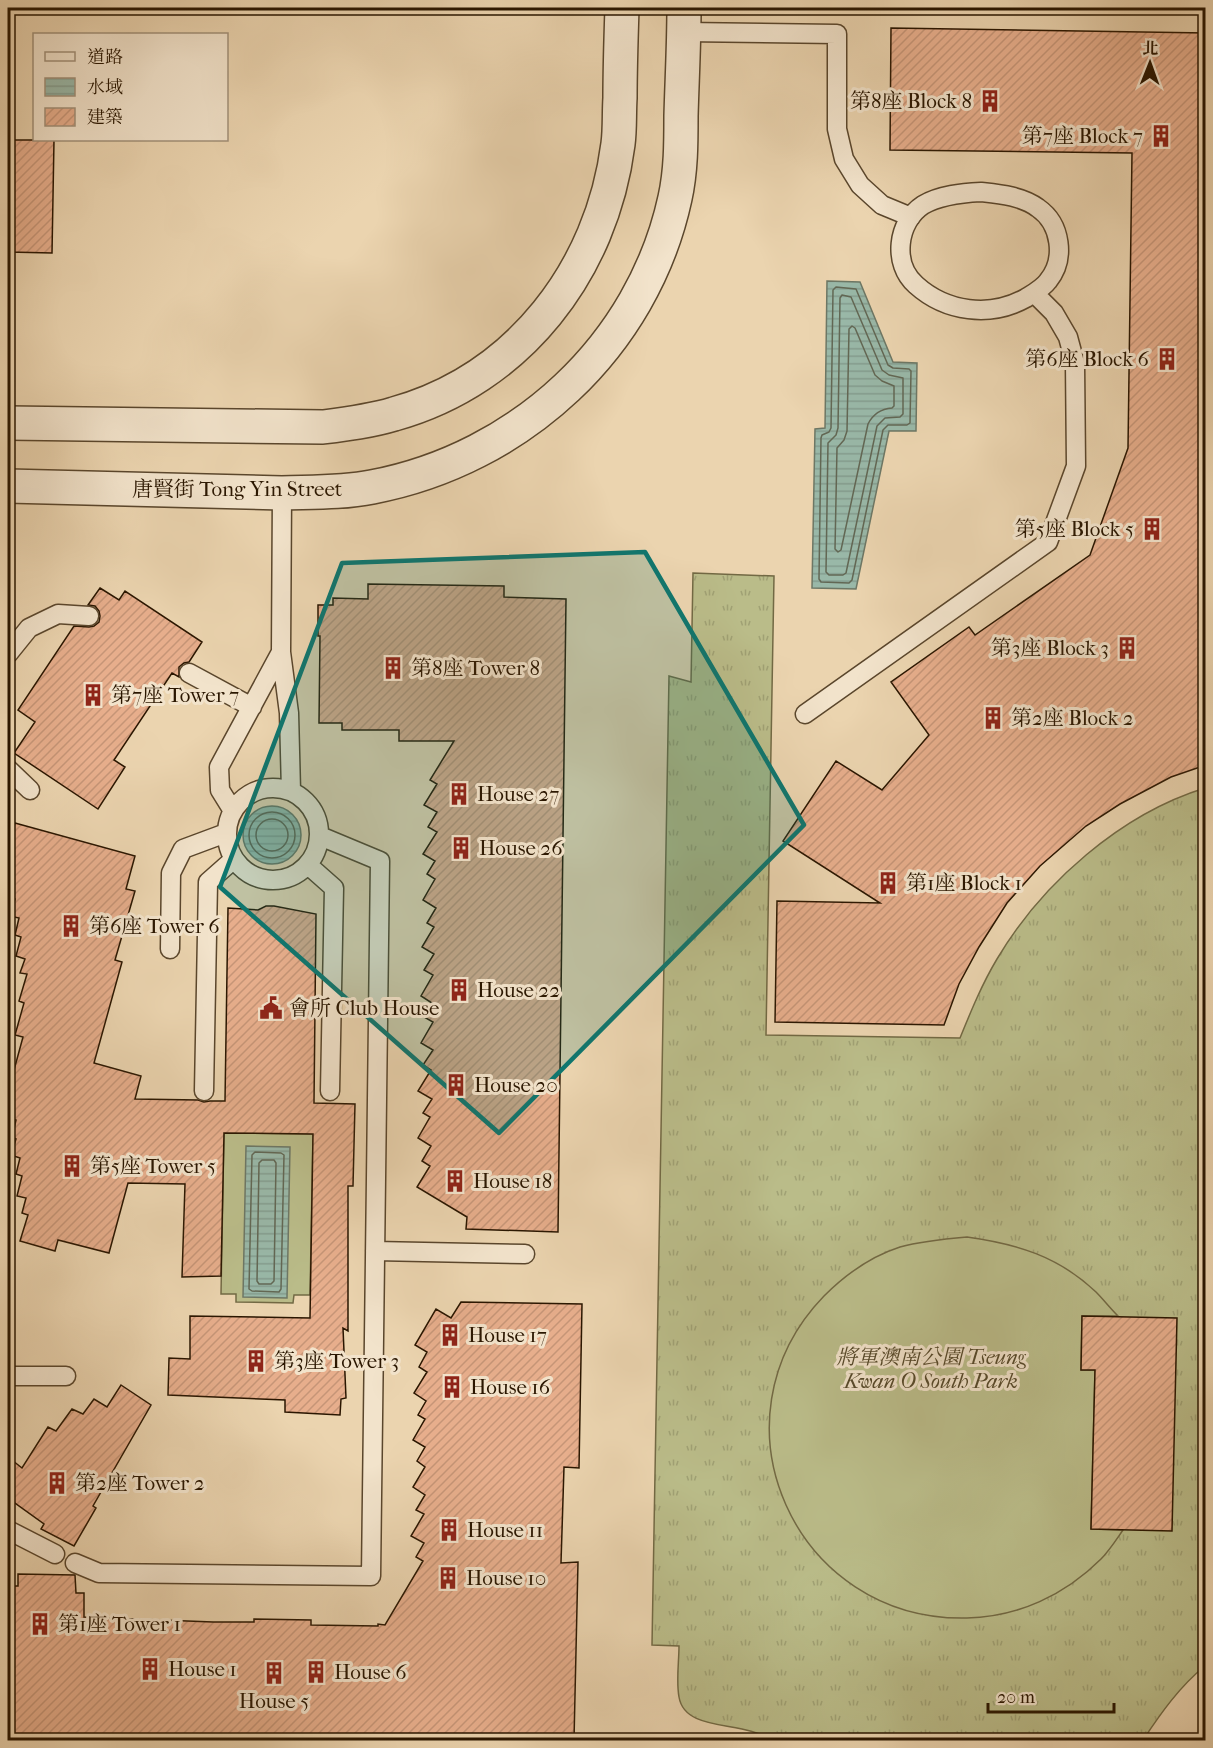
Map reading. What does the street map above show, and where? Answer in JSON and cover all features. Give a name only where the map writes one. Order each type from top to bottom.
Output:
[{"type":"street","points":[[8,423],[282,427],[323,427],[350,424],[395,414],[430,402],[463,385],[495,364],[548,313],[570,284],[602,218],[619,142],[622,8]]},
{"type":"street","name":"唐賢街 Tong Yin Street","points":[[8,486],[282,493],[327,492],[371,487],[414,477],[457,462],[496,442],[534,417],[568,388],[599,355],[625,320],[664,239],[676,196],[680,152],[684,20]]},
{"type":"lane","points":[[684,20],[837,34],[837,129],[844,159],[860,185],[882,205],[911,217]]},
{"type":"lane","points":[[961,193],[1000,194],[1038,207],[1050,219],[1057,235],[1059,251],[1056,267],[1048,282],[1034,293],[1020,301],[987,310],[952,306],[936,300],[910,279],[902,265],[900,248],[903,231],[911,217],[923,205],[961,193]]},
{"type":"lane","points":[[805,714],[1048,542],[1076,466],[1075,363],[1068,337],[1054,313],[1034,293]]},
{"type":"lane","points":[[282,493],[281,652],[289,713],[291,791]]},
{"type":"lane","points":[[8,654],[29,628],[58,614],[89,616]]},
{"type":"lane","points":[[233,811],[220,790],[219,767],[281,652]]},
{"type":"lane","points":[[189,673],[252,707]]},
{"type":"lane","points":[[8,769],[30,790]]},
{"type":"lane","points":[[278,787],[291,791],[313,808],[320,836],[317,852],[308,865],[297,874],[284,879],[270,880],[256,877],[244,870],[234,859],[229,847],[226,833],[233,811],[241,800],[252,792],[278,787]]},
{"type":"lane","points":[[170,949],[171,873],[183,849],[226,833]]},
{"type":"lane","points":[[75,1563],[99,1573],[371,1576],[380,861],[320,836]]},
{"type":"lane","points":[[204,1091],[208,882],[234,859]]},
{"type":"lane","points":[[308,865],[334,888],[330,1091]]},
{"type":"lane","points":[[375,1251],[525,1254]]},
{"type":"lane","points":[[8,1376],[66,1376]]},
{"type":"lane","points":[[8,1530],[55,1554]]},
{"type":"highlighted area","points":[[645,552],[804,825],[499,1133],[220,887],[342,563]]},
{"type":"green space","name":"將軍澳南公園 Tseung Kwan O South Park","points":[[693,573],[774,576],[766,1035],[960,1038],[997,959],[1015,931],[1060,878],[1114,833],[1143,815],[1205,788],[1205,1666],[1179,1691],[1143,1740],[770,1740],[746,1730],[704,1721],[692,1716],[684,1708],[679,1697],[679,1646],[652,1645],[669,676],[691,682]]},
{"type":"green space","points":[[224,1133],[313,1134],[310,1295],[294,1295],[293,1303],[236,1302],[236,1294],[221,1294]]},
{"type":"green space","points":[[967,1237],[1003,1243],[1052,1261],[1082,1280],[1118,1316],[1082,1316],[1081,1370],[1095,1370],[1091,1529],[1123,1530],[1101,1559],[1087,1572],[1056,1593],[1022,1608],[986,1617],[967,1618],[907,1610],[855,1587],[815,1551],[786,1505],[771,1453],[772,1399],[789,1346],[824,1296],[859,1267],[890,1251],[917,1243]]},
{"type":"water","points":[[827,281],[860,282],[893,362],[917,363],[916,431],[889,431],[856,589],[812,588],[815,429],[825,428]]},
{"type":"water","points":[[266,806],[278,806],[293,814],[301,829],[301,841],[293,856],[278,864],[266,864],[251,856],[243,841],[243,829],[251,814]]},
{"type":"water","points":[[246,1146],[290,1147],[287,1298],[243,1297]]},
{"type":"building","points":[[891,28],[1206,33],[1206,765],[1171,777],[1120,804],[1086,826],[1040,866],[1007,903],[979,947],[959,984],[944,1025],[775,1022],[777,901],[880,903],[783,841],[836,761],[882,790],[929,735],[891,682],[969,627],[975,635],[1090,555],[1128,448],[1132,153],[890,150]]},
{"type":"building","points":[[8,140],[54,141],[52,253],[8,252]]},
{"type":"building","points":[[368,584],[504,586],[504,597],[566,599],[558,1232],[466,1229],[467,1217],[417,1187],[430,1166],[422,1161],[431,1146],[418,1138],[430,1117],[423,1113],[432,1099],[418,1091],[431,1070],[423,1065],[433,1050],[421,1043],[433,1022],[424,1017],[432,1003],[421,996],[433,975],[424,970],[434,954],[422,947],[434,927],[427,923],[436,908],[423,900],[435,879],[427,874],[435,861],[423,854],[437,832],[428,827],[437,812],[424,805],[437,784],[430,780],[454,741],[399,741],[399,730],[342,730],[342,723],[319,723],[318,605],[333,605],[333,598],[368,599]]},
{"type":"building","name":"第7座 Tower 7","points":[[100,588],[119,600],[125,591],[202,642],[189,662],[179,667],[179,677],[172,673],[114,760],[125,767],[98,809],[14,753],[35,722],[18,710],[74,626],[89,627],[99,622],[99,611],[95,606],[88,605]]},
{"type":"building","points":[[15,823],[135,856],[126,889],[135,891],[115,960],[122,962],[94,1063],[141,1076],[135,1099],[225,1101],[228,908],[258,910],[266,906],[274,906],[316,914],[314,1103],[355,1104],[353,1186],[348,1186],[348,1331],[343,1328],[346,1398],[341,1399],[340,1415],[285,1412],[285,1400],[168,1395],[169,1358],[190,1359],[190,1316],[310,1318],[313,1134],[224,1133],[221,1276],[182,1277],[185,1184],[128,1183],[109,1253],[58,1240],[55,1251],[20,1241],[28,1215],[22,1213],[26,1198],[17,1196],[22,1176],[16,1174],[20,1158],[11,1155],[16,1139],[12,1137],[16,1120],[8,1118],[8,1092],[23,1037],[15,1035],[24,1003],[19,1001],[27,974],[20,973],[25,959],[16,956],[21,937],[15,935],[19,918],[10,916],[15,899],[8,897],[8,847]]},
{"type":"building","points":[[461,1302],[582,1304],[579,1468],[564,1467],[561,1563],[578,1562],[574,1740],[8,1740],[8,1601],[10,1586],[18,1586],[18,1574],[75,1575],[76,1593],[84,1593],[84,1617],[213,1622],[254,1622],[254,1619],[311,1620],[311,1625],[385,1625],[423,1561],[416,1557],[424,1543],[411,1536],[424,1514],[416,1510],[425,1495],[413,1487],[425,1467],[417,1461],[425,1447],[413,1440],[425,1419],[418,1415],[426,1401],[414,1393],[427,1372],[419,1367],[427,1352],[415,1345],[436,1309],[451,1318]]},
{"type":"building","points":[[1082,1316],[1177,1318],[1172,1531],[1091,1529],[1095,1370],[1081,1370]]},
{"type":"building","name":"第2座 Tower 2","points":[[121,1385],[151,1405],[93,1506],[96,1508],[74,1546],[41,1529],[44,1524],[8,1498],[8,1457],[22,1468],[48,1427],[56,1431],[72,1409],[83,1414],[94,1399],[107,1407]]},
{"type":"place","name":"第8座 Block 8","points":[[990,101]]},
{"type":"place","name":"第7座 Block 7","points":[[1161,136]]},
{"type":"place","name":"第6座 Block 6","points":[[1167,359]]},
{"type":"place","name":"第5座 Block 5","points":[[1152,529]]},
{"type":"place","name":"第3座 Block 3","points":[[1127,648]]},
{"type":"place","name":"第8座 Tower 8","points":[[393,668]]},
{"type":"place","name":"第7座 Tower 7","points":[[93,695]]},
{"type":"place","name":"第2座 Block 2","points":[[993,718]]},
{"type":"place","name":"House 27","points":[[459,794]]},
{"type":"place","name":"House 26","points":[[461,848]]},
{"type":"place","name":"第1座 Block 1","points":[[888,883]]},
{"type":"place","name":"第6座 Tower 6","points":[[71,926]]},
{"type":"place","name":"House 22","points":[[459,990]]},
{"type":"place","name":"會所 Club House","points":[[271,1008]]},
{"type":"place","name":"House 20","points":[[456,1085]]},
{"type":"place","name":"第5座 Tower 5","points":[[72,1166]]},
{"type":"place","name":"House 18","points":[[455,1181]]},
{"type":"place","name":"House 17","points":[[450,1335]]},
{"type":"place","name":"第3座 Tower 3","points":[[256,1361]]},
{"type":"place","name":"House 16","points":[[452,1387]]},
{"type":"place","name":"第2座 Tower 2","points":[[57,1483]]},
{"type":"place","name":"House 11","points":[[449,1530]]},
{"type":"place","name":"House 10","points":[[448,1578]]},
{"type":"place","name":"第1座 Tower 1","points":[[40,1624]]},
{"type":"place","name":"House 1","points":[[150,1669]]},
{"type":"place","name":"House 6","points":[[316,1672]]},
{"type":"place","name":"House 5","points":[[274,1673]]}]
